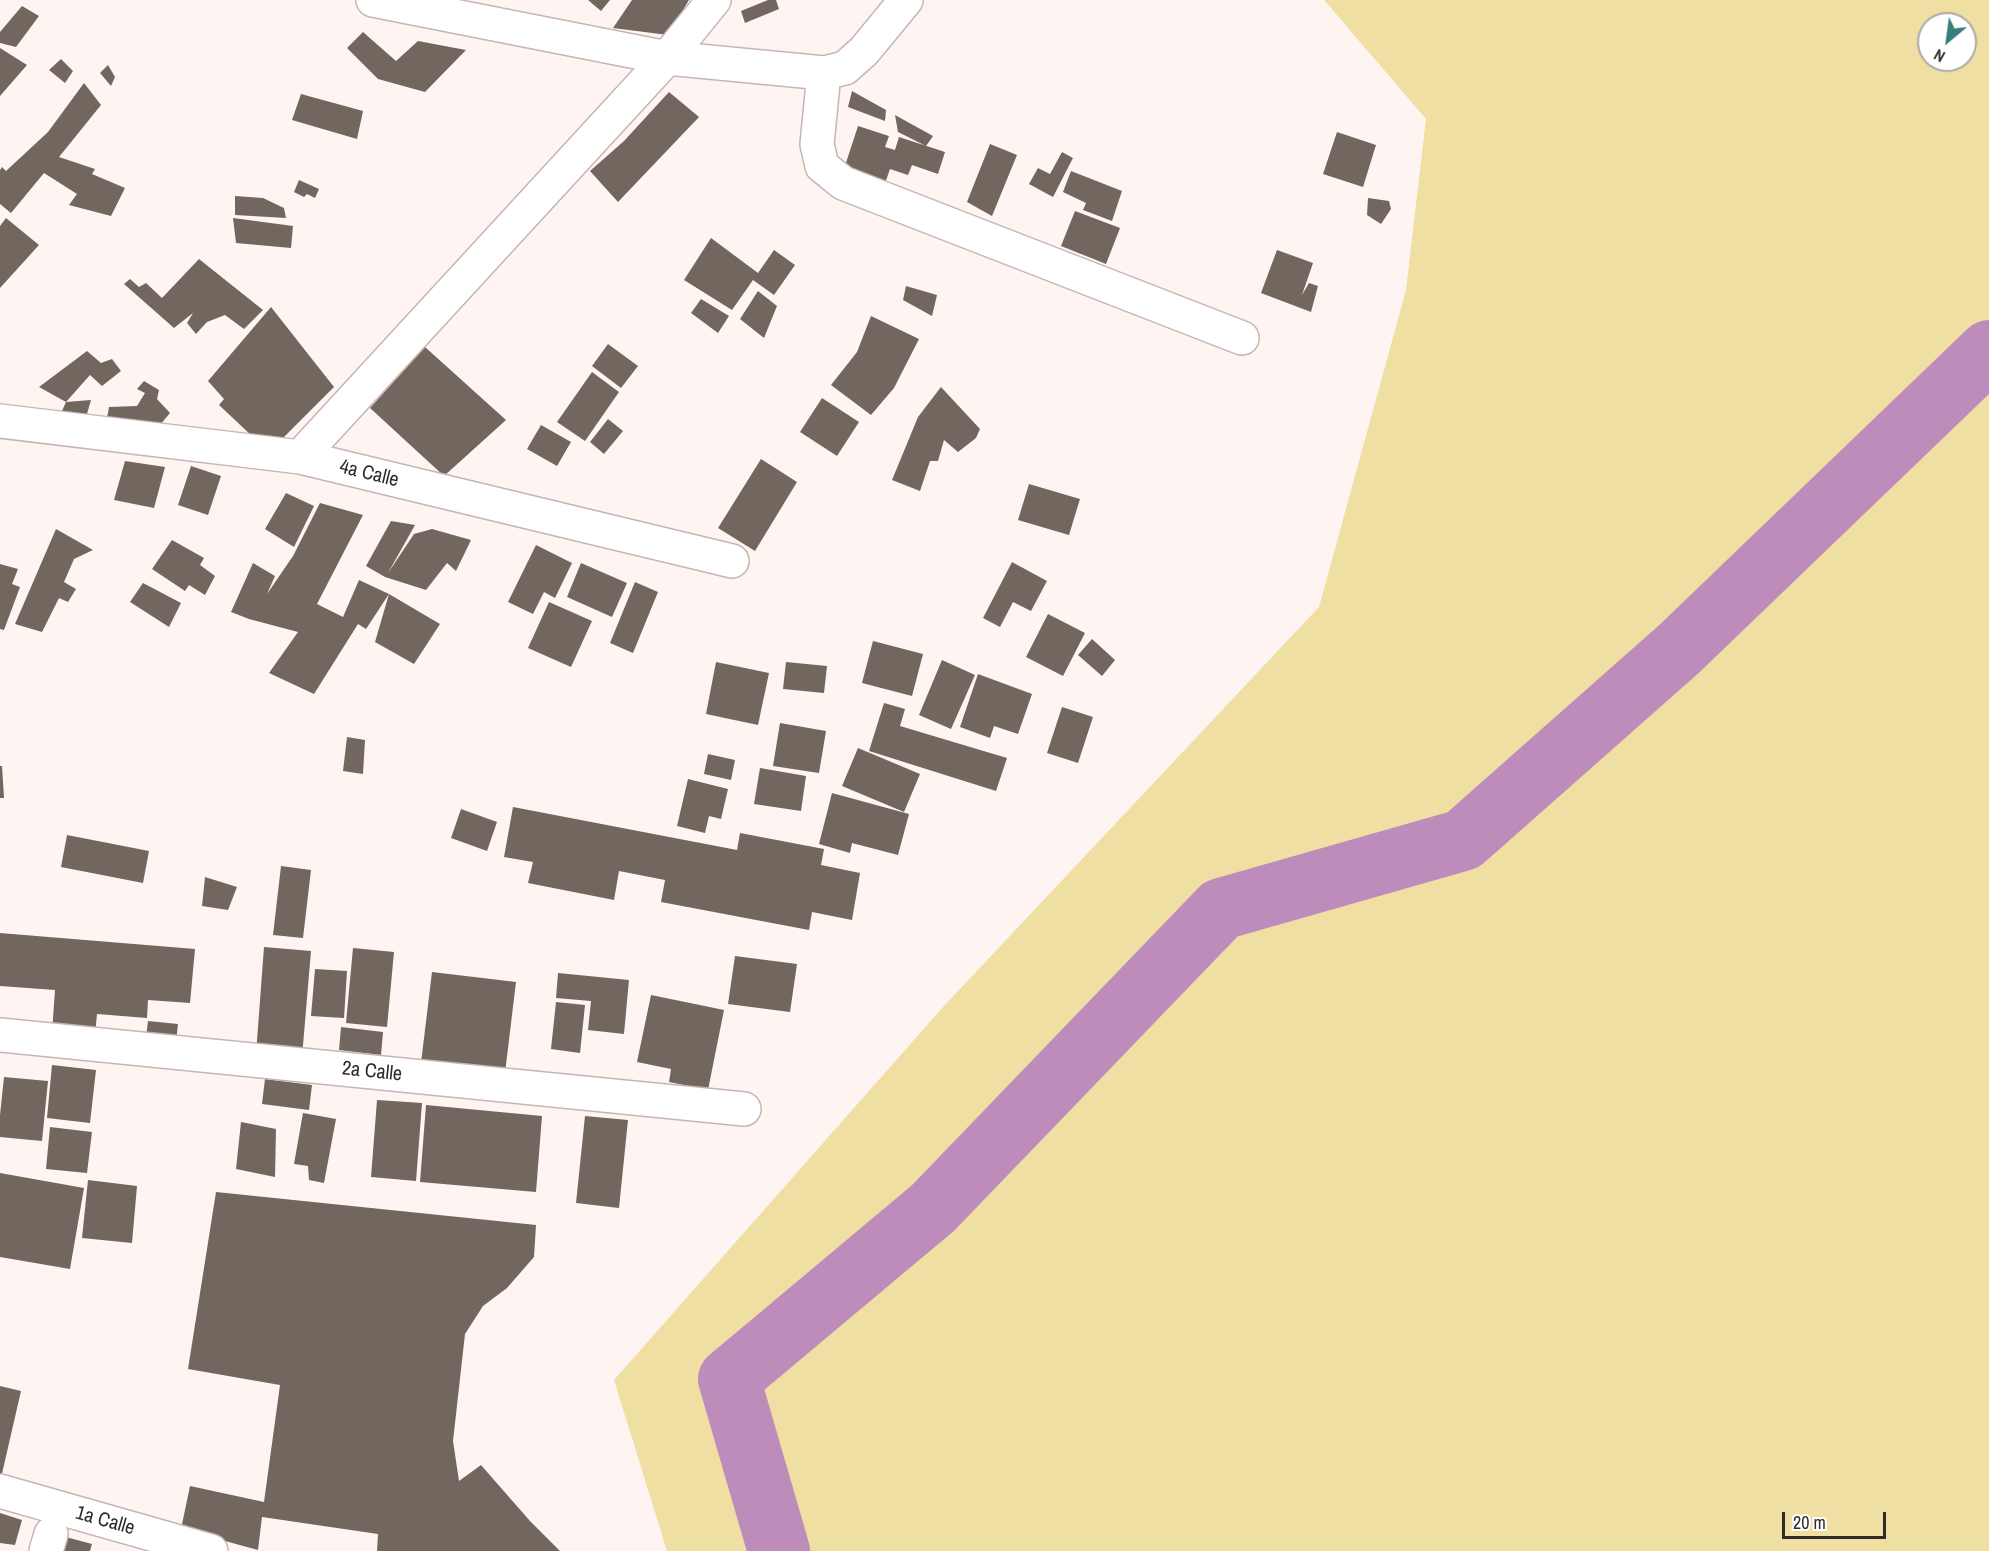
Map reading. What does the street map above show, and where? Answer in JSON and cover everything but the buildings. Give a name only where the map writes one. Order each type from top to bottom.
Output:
[{"type":"street","points":[[373,0],[667,58],[824,73],[845,68],[864,51],[906,0]]},
{"type":"street","points":[[300,457],[667,58],[714,0]]},
{"type":"street","points":[[824,73],[817,144],[822,166],[843,183],[1242,338]]},
{"type":"street","name":"4a Calle","points":[[0,421],[300,457],[732,561]]},
{"type":"street","name":"2a Calle","points":[[0,1035],[744,1109]]},
{"type":"street","name":"1a Calle","points":[[0,1491],[211,1551]]},
{"type":"shaded area","points":[[1324,0],[1989,0],[1989,1551],[667,1551],[614,1380],[943,1007],[1319,607],[1406,290],[1426,119]]},
{"type":"waterway","points":[[779,1551],[729,1379],[933,1208],[1221,909],[1463,840],[1679,649],[1989,351]]}]
